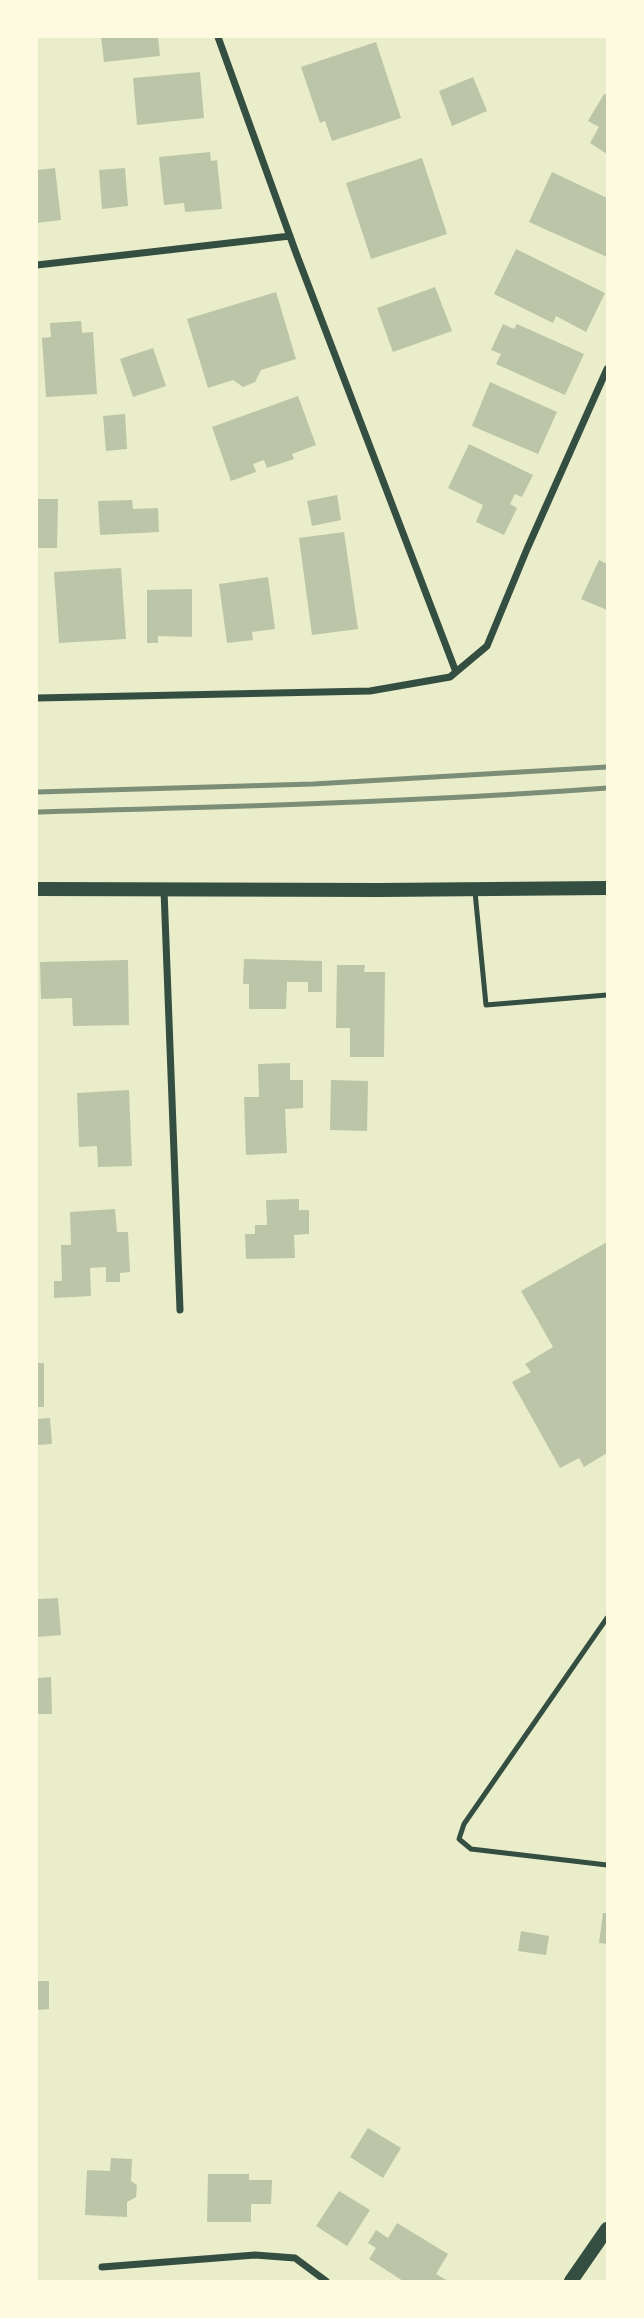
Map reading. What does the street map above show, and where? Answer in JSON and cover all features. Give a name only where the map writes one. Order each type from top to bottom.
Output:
[{"type":"main road","points":[[37,890],[607,888]]},
{"type":"main road","points":[[571,2281],[602,2244],[607,2229]]},
{"type":"street","points":[[218,37],[290,236],[456,672]]},
{"type":"street","points":[[37,265],[290,236]]},
{"type":"street","points":[[37,698],[370,691],[450,677],[487,646],[607,369]]},
{"type":"street","points":[[164,890],[180,1310]]},
{"type":"street","points":[[102,2267],[256,2255],[295,2258],[326,2281]]},
{"type":"lane","points":[[475,890],[486,1004],[607,995]]},
{"type":"lane","points":[[607,1618],[464,1824],[459,1839],[471,1849],[607,1866]]},
{"type":"building","points":[[101,37],[158,37],[160,56],[104,62]]},
{"type":"building","points":[[376,42],[401,118],[332,141],[325,121],[320,123],[301,67]]},
{"type":"building","points":[[200,72],[204,118],[137,125],[133,78]]},
{"type":"building","points":[[473,77],[487,111],[452,126],[439,91]]},
{"type":"building","points":[[604,94],[607,95],[607,154],[590,143],[599,127],[588,121]]},
{"type":"building","points":[[210,152],[211,161],[217,160],[222,209],[185,212],[184,203],[164,205],[159,157]]},
{"type":"building","points":[[422,158],[447,234],[371,259],[346,183]]},
{"type":"building","points":[[55,168],[61,220],[37,223],[37,170]]},
{"type":"building","points":[[125,168],[128,206],[102,209],[99,170]]},
{"type":"building","points":[[552,172],[607,198],[607,257],[529,222]]},
{"type":"building","points":[[516,249],[605,293],[586,332],[556,316],[553,323],[494,294]]},
{"type":"building","points":[[435,287],[452,331],[393,352],[377,308]]},
{"type":"building","points":[[276,292],[296,359],[261,370],[255,382],[243,387],[233,380],[208,388],[187,319]]},
{"type":"building","points":[[81,321],[82,333],[93,332],[97,394],[46,397],[42,338],[51,337],[50,323]]},
{"type":"building","points":[[503,324],[514,329],[517,324],[584,354],[565,395],[496,364],[501,354],[491,350]]},
{"type":"building","points":[[153,348],[166,386],[133,397],[120,359]]},
{"type":"building","points":[[490,382],[557,412],[538,454],[472,426]]},
{"type":"building","points":[[298,396],[316,445],[292,454],[294,459],[267,468],[264,460],[253,464],[256,472],[231,481],[212,427]]},
{"type":"building","points":[[125,414],[127,449],[106,451],[103,416]]},
{"type":"building","points":[[469,444],[533,475],[522,497],[515,494],[510,504],[517,508],[504,535],[476,522],[483,505],[448,488]]},
{"type":"building","points":[[337,495],[341,520],[312,526],[307,501]]},
{"type":"building","points":[[37,499],[58,499],[57,548],[37,548]]},
{"type":"building","points":[[132,500],[133,509],[158,508],[159,532],[100,535],[98,501]]},
{"type":"building","points":[[344,532],[358,629],[312,635],[299,538]]},
{"type":"building","points":[[599,560],[607,564],[607,610],[581,599]]},
{"type":"building","points":[[121,568],[126,639],[59,643],[54,572]]},
{"type":"building","points":[[268,577],[275,629],[252,632],[253,640],[227,643],[219,584]]},
{"type":"building","points":[[192,589],[192,637],[158,636],[158,643],[147,643],[147,590]]},
{"type":"building","points":[[244,959],[322,961],[322,992],[308,992],[308,982],[287,982],[286,1009],[249,1009],[249,984],[243,984]]},
{"type":"building","points":[[128,960],[129,1025],[73,1026],[72,998],[41,999],[40,962]]},
{"type":"building","points":[[337,965],[365,965],[364,972],[385,972],[384,1057],[350,1057],[350,1028],[336,1028]]},
{"type":"building","points":[[290,1063],[290,1080],[303,1080],[303,1108],[285,1109],[287,1153],[246,1155],[244,1097],[259,1097],[258,1064]]},
{"type":"building","points":[[331,1080],[368,1081],[367,1131],[330,1130]]},
{"type":"building","points":[[129,1090],[132,1166],[98,1167],[97,1146],[79,1147],[77,1093]]},
{"type":"building","points":[[299,1199],[299,1210],[309,1210],[309,1234],[294,1235],[295,1258],[246,1259],[245,1234],[255,1234],[255,1225],[267,1225],[266,1200]]},
{"type":"building","points":[[115,1209],[117,1232],[128,1232],[130,1272],[120,1273],[120,1282],[106,1282],[106,1267],[90,1268],[91,1296],[54,1298],[54,1281],[62,1281],[61,1245],[71,1245],[70,1212]]},
{"type":"building","points":[[607,1242],[607,1453],[584,1467],[579,1458],[560,1468],[512,1382],[531,1372],[525,1364],[553,1347],[521,1291]]},
{"type":"building","points":[[37,1363],[44,1363],[44,1407],[37,1407]]},
{"type":"building","points":[[50,1418],[52,1444],[37,1445],[37,1419]]},
{"type":"building","points":[[58,1598],[61,1635],[37,1637],[37,1599]]},
{"type":"building","points":[[51,1677],[52,1714],[37,1714],[37,1678]]},
{"type":"building","points":[[603,1913],[607,1913],[607,1944],[599,1943]]},
{"type":"building","points":[[521,1931],[549,1936],[546,1955],[518,1951]]},
{"type":"building","points":[[37,1981],[49,1981],[49,2009],[37,2010]]},
{"type":"building","points":[[368,2128],[401,2148],[383,2178],[350,2157]]},
{"type":"building","points":[[111,2158],[132,2159],[131,2181],[137,2185],[136,2197],[127,2202],[127,2217],[85,2215],[87,2170],[110,2171]]},
{"type":"building","points":[[208,2174],[249,2174],[249,2180],[272,2180],[271,2204],[251,2204],[251,2222],[207,2222]]},
{"type":"building","points":[[339,2191],[370,2210],[347,2246],[316,2226]]},
{"type":"building","points":[[397,2223],[448,2254],[436,2274],[448,2281],[403,2281],[369,2259],[376,2248],[368,2243],[376,2230],[388,2238]]},
{"type":"railway","points":[[37,792],[313,784],[607,767]]},
{"type":"railway","points":[[37,812],[394,800],[607,788]]}]
